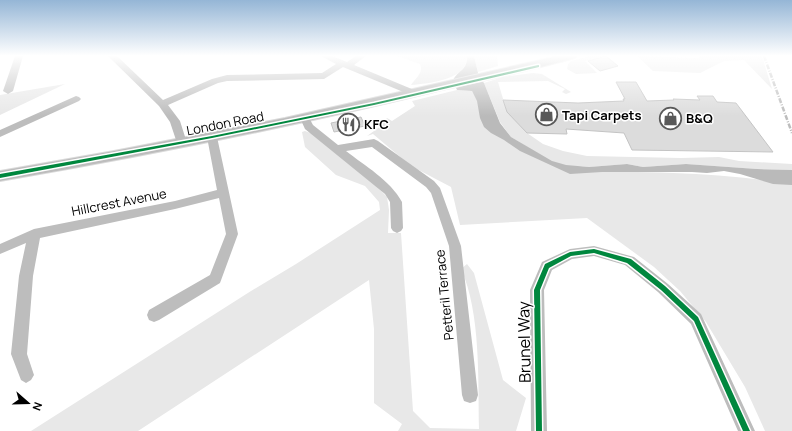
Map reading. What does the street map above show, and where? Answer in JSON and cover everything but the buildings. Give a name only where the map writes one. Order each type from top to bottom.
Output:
[{"type":"main road","name":"London Road","points":[[0,176],[212,137],[416,94],[490,76]]},
{"type":"street","points":[[8,90],[12,76]]},
{"type":"street","points":[[133,76],[162,104],[175,121],[182,143]]},
{"type":"street","points":[[162,104],[215,81],[227,78],[319,76]]},
{"type":"street","points":[[374,76],[416,94]]},
{"type":"street","points":[[0,134],[18,124],[62,107],[76,99]]},
{"type":"street","points":[[305,118],[309,127],[389,191],[396,202],[397,228]]},
{"type":"street","points":[[154,315],[215,279],[232,234],[212,137]]},
{"type":"street","name":"Petteril Terrace","points":[[336,149],[374,143],[430,184],[436,191],[455,246],[470,394]]},
{"type":"street","name":"Hillcrest Avenue","points":[[0,249],[34,234],[175,205],[224,192]]},
{"type":"street","points":[[26,375],[19,354],[26,276],[34,234]]},
{"type":"street","name":"Brunel Way","points":[[539,431],[537,290],[547,266],[570,254],[594,251],[630,261],[663,288],[696,319],[747,431]]},
{"type":"shaded area","points":[[452,76],[437,81],[411,85],[417,77]]},
{"type":"shaded area","points":[[456,76],[479,76],[484,83],[500,123],[511,137],[552,161],[566,165],[589,167],[627,164],[643,167],[686,164],[792,170],[792,185],[773,184],[740,174],[724,171],[707,173],[602,172],[570,174],[520,151],[491,133],[484,127],[480,118],[477,101],[472,91],[457,90],[453,81]]},
{"type":"shaded area","points":[[545,76],[571,92],[566,94],[562,92],[565,89],[548,81],[498,82],[507,112],[527,133],[543,144],[563,151],[587,156],[681,158],[719,157],[739,161],[792,164],[792,170],[686,164],[643,167],[627,164],[589,167],[578,166],[590,169],[613,171],[718,175],[792,184],[792,431],[765,431],[745,387],[706,322],[680,291],[654,267],[587,218],[460,225],[451,187],[411,166],[373,134],[367,136],[381,126],[387,118],[392,121],[415,106],[412,101],[457,90],[472,91],[493,130],[547,159],[511,137],[500,122],[484,83],[503,77]]},
{"type":"shaded area","points":[[760,76],[768,76],[772,89]]},
{"type":"shaded area","points":[[65,84],[0,115],[0,95]]},
{"type":"shaded area","points":[[305,131],[316,135],[340,148],[387,197],[389,210],[388,233],[401,233],[413,411],[430,428],[479,429],[478,369],[475,326],[472,306],[461,269],[467,264],[474,273],[503,380],[526,398],[516,431],[398,431],[402,424],[374,403],[374,329],[369,280],[138,431],[31,431],[380,210],[379,202],[365,186],[336,175],[305,147],[302,132]]},
{"type":"railway","points":[[771,76],[792,133]]},
{"type":"cycle path","points":[[0,176],[212,137],[374,104],[494,76]]},
{"type":"cycle path","points":[[539,431],[537,290],[547,266],[570,254],[594,251],[629,261],[663,288],[696,319],[747,431]]},
{"type":"place","name":"Tapi Carpets","points":[[547,115]]},
{"type":"place","name":"B&Q","points":[[671,118]]},
{"type":"place","name":"KFC","points":[[348,124]]}]
